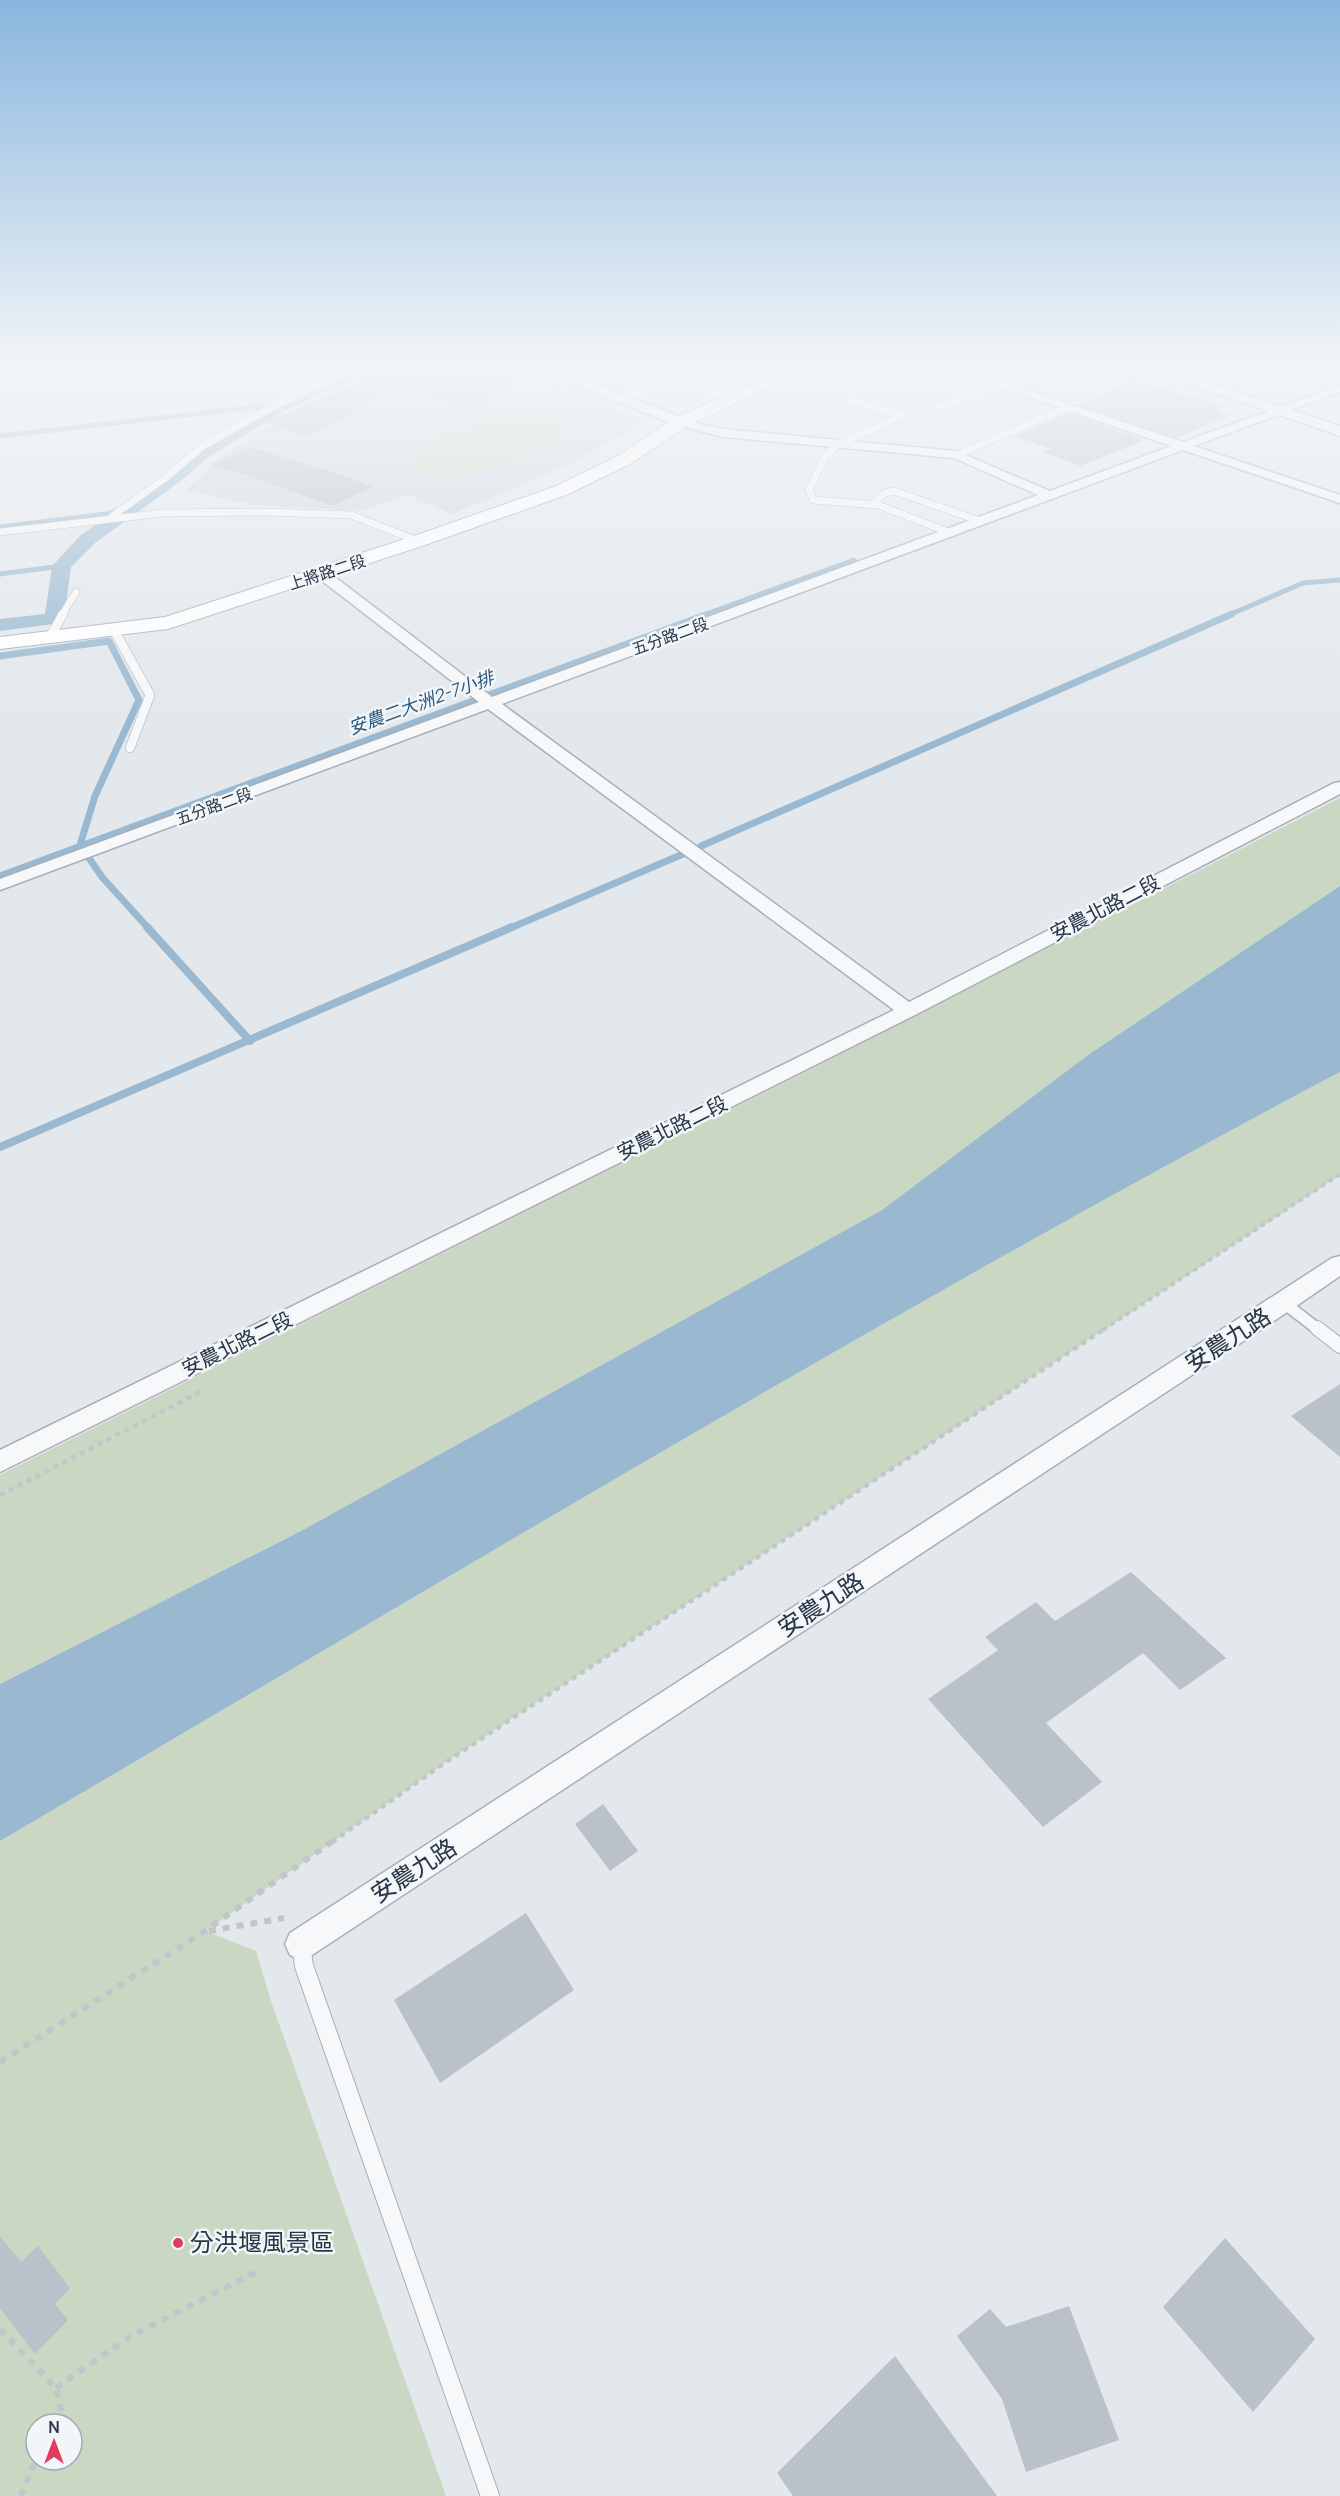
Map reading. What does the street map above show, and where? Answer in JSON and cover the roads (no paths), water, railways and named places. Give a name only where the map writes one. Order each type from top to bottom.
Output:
[{"type":"main road","name":"上將路二段","points":[[0,643],[168,624],[322,574],[571,485]]},
{"type":"street","points":[[1026,485],[1048,495]]},
{"type":"street","name":"五分路二段","points":[[0,885],[1073,485]]},
{"type":"street","points":[[1299,485],[1340,499]]},
{"type":"street","points":[[322,574],[490,703],[908,1011]]},
{"type":"street","name":"安農北路二段","points":[[0,1462],[908,1011],[1340,787]]},
{"type":"street","name":"安農九路","points":[[301,1944],[1284,1303],[1340,1264]]},
{"type":"lane","points":[[110,518],[155,485]]},
{"type":"lane","points":[[811,485],[809,490],[813,500],[878,505],[948,532]]},
{"type":"lane","points":[[872,505],[885,493],[894,491],[980,521]]},
{"type":"lane","points":[[0,532],[163,513],[351,515],[418,541]]},
{"type":"lane","points":[[50,637],[76,592]]},
{"type":"lane","points":[[114,630],[150,695],[130,748]]},
{"type":"lane","points":[[1284,1303],[1340,1346]]},
{"type":"lane","points":[[301,1944],[304,1966],[490,2496]]},
{"type":"water","points":[[1340,886],[1340,1072],[1001,1257],[833,1353],[0,1841],[0,1684],[301,1531],[882,1210],[1088,1055]]},
{"type":"waterway","points":[[0,625],[54,619],[62,566],[88,539],[163,485]]},
{"type":"waterway","points":[[0,527],[106,514],[137,506]]},
{"type":"waterway","name":"安農二大洲2-7小排","points":[[704,615],[854,560]]},
{"type":"waterway","points":[[0,574],[62,566]]},
{"type":"waterway","points":[[1229,615],[1303,583],[1340,580]]},
{"type":"waterway","name":"安農二大洲2-7小排","points":[[81,846],[708,614]]},
{"type":"waterway","points":[[701,846],[1232,614]]},
{"type":"waterway","points":[[0,656],[109,641],[139,700],[95,796],[81,846]]},
{"type":"waterway","name":"安農二大洲2-7小排","points":[[0,876],[81,846]]},
{"type":"waterway","points":[[81,846],[102,877],[149,929]]},
{"type":"waterway","points":[[508,929],[683,854]]},
{"type":"waterway","points":[[147,927],[249,1040]]},
{"type":"waterway","points":[[249,1040],[512,927]]},
{"type":"waterway","points":[[0,1147],[249,1040]]},
{"type":"place","name":"分洪堰風景區","points":[[178,2243]]}]
